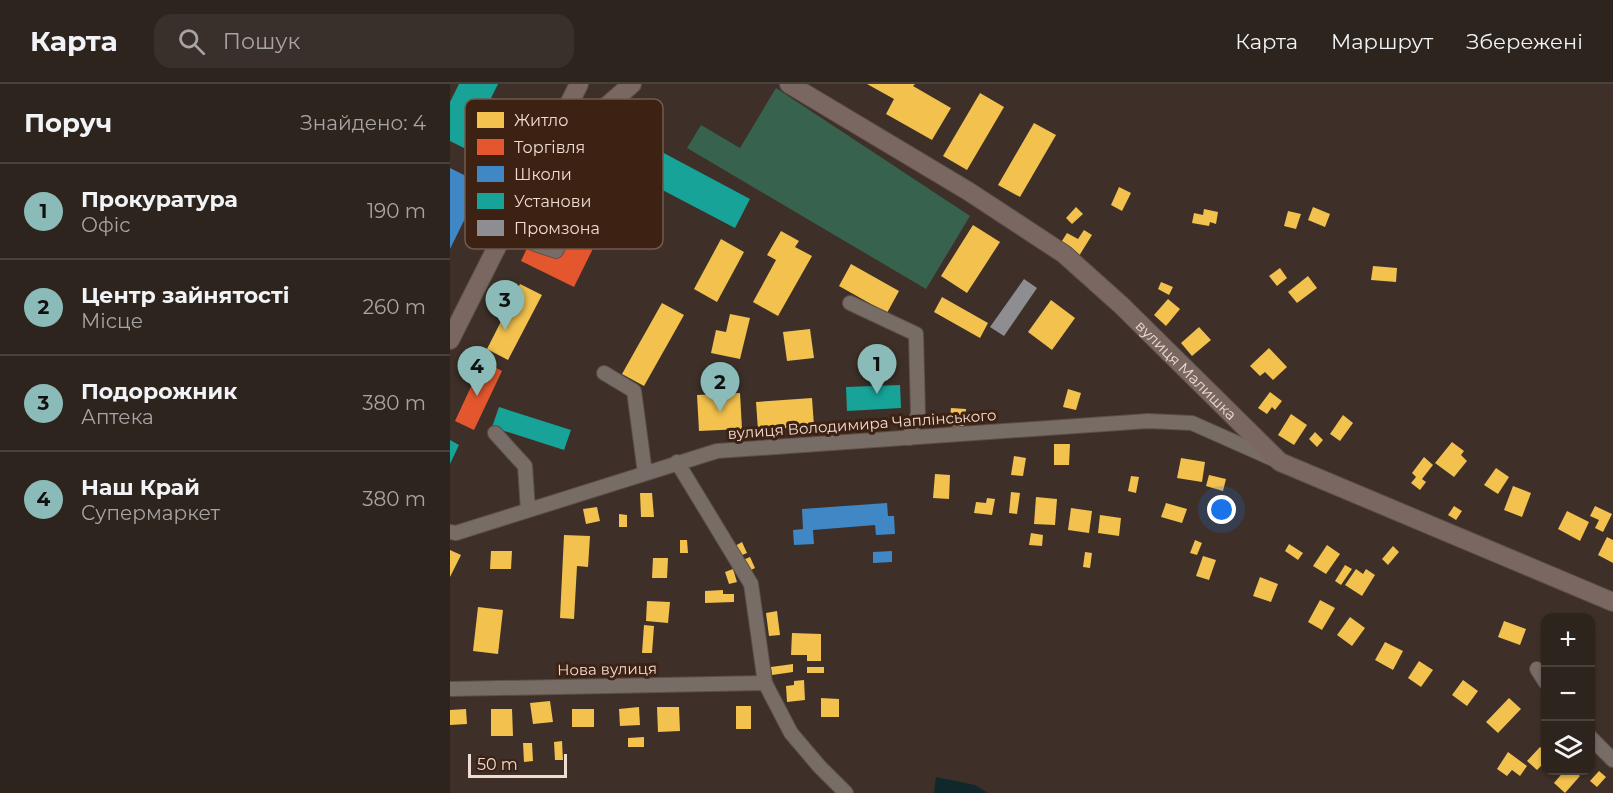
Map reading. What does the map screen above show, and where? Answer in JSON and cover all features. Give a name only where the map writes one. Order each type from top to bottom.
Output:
[{"type":"main road","points":[[572,99],[579,84]]},
{"type":"main road","points":[[615,99],[632,84]]},
{"type":"main road","name":"вулиця Малишка","points":[[789,84],[968,190],[1064,254],[1121,304],[1280,462],[1613,602]]},
{"type":"main road","points":[[450,340],[496,249]]},
{"type":"street","points":[[850,303],[916,334],[918,414],[909,438]]},
{"type":"street","points":[[604,373],[634,391],[645,472]]},
{"type":"street","name":"вулиця Володимира Чаплінського","points":[[450,532],[717,451],[1148,421],[1192,423],[1280,462]]},
{"type":"street","points":[[495,432],[525,466],[528,510]]},
{"type":"street","points":[[677,462],[751,584],[765,683],[791,733],[846,793]]},
{"type":"street","points":[[1537,669],[1541,676]]},
{"type":"street","name":"Нова вулиця","points":[[450,689],[765,683]]},
{"type":"street","points":[[1595,742],[1613,759]]},
{"type":"green space","points":[[776,88],[970,216],[926,289],[687,148],[701,125],[740,148]]},
{"type":"water","points":[[936,777],[975,785],[988,793],[934,793]]},
{"type":"building: Житло","points":[[867,84],[915,84],[913,86],[951,108],[932,140],[886,114],[894,99]]},
{"type":"building: Житло","points":[[980,93],[1004,107],[967,170],[943,156]]},
{"type":"building: Житло","points":[[1034,123],[1056,135],[1020,197],[998,185]]},
{"type":"building: Житло","points":[[1119,187],[1131,193],[1122,211],[1111,205]]},
{"type":"building: Житло","points":[[1076,207],[1083,214],[1072,224],[1066,218]]},
{"type":"building: Житло","points":[[1313,207],[1330,214],[1325,227],[1308,220]]},
{"type":"building: Житло","points":[[1204,209],[1218,212],[1216,224],[1210,222],[1209,226],[1192,223],[1194,213],[1203,215]]},
{"type":"building: Житло","points":[[1288,211],[1301,214],[1296,229],[1284,226]]},
{"type":"building: Житло","points":[[973,225],[1000,242],[967,293],[941,276]]},
{"type":"building: Житло","points":[[1084,230],[1092,235],[1079,256],[1060,244],[1067,233],[1078,239]]},
{"type":"building: Житло","points":[[781,231],[799,241],[795,247],[812,256],[778,316],[753,302],[776,260],[767,255]]},
{"type":"building: Житло","points":[[721,239],[744,252],[717,302],[694,289]]},
{"type":"building: Житло","points":[[851,264],[899,291],[887,313],[839,286]]},
{"type":"building: Житло","points":[[1373,266],[1397,268],[1396,282],[1371,280]]},
{"type":"building: Житло","points":[[1280,268],[1287,278],[1277,286],[1269,276]]},
{"type":"building: Житло","points":[[1308,276],[1317,288],[1297,303],[1288,292]]},
{"type":"building: Житло","points":[[1161,282],[1173,287],[1169,295],[1158,289]]},
{"type":"building: Житло","points":[[520,284],[542,295],[508,360],[487,349]]},
{"type":"building: Житло","points":[[942,297],[988,323],[980,338],[934,312]]},
{"type":"building: Житло","points":[[1168,299],[1180,309],[1166,326],[1154,315]]},
{"type":"building: Житло","points":[[1051,300],[1075,318],[1052,350],[1028,332]]},
{"type":"building: Житло","points":[[662,303],[684,315],[644,386],[622,374]]},
{"type":"building: Житло","points":[[730,314],[750,318],[740,359],[711,353],[716,330],[726,332]]},
{"type":"building: Житло","points":[[1199,327],[1211,340],[1192,356],[1181,343]]},
{"type":"building: Житло","points":[[810,329],[814,358],[787,361],[783,332]]},
{"type":"building: Житло","points":[[1269,348],[1287,367],[1273,380],[1265,372],[1260,376],[1250,366]]},
{"type":"building: Житло","points":[[1068,389],[1081,393],[1076,410],[1063,407]]},
{"type":"building: Житло","points":[[1270,392],[1282,401],[1275,410],[1272,407],[1267,414],[1258,408]]},
{"type":"building: Житло","points":[[740,393],[742,429],[699,431],[697,395]]},
{"type":"building: Житло","points":[[812,398],[814,426],[758,430],[756,402]]},
{"type":"building: Житло","points":[[951,408],[966,409],[964,428],[949,426]]},
{"type":"building: Житло","points":[[1291,414],[1307,425],[1294,445],[1278,435]]},
{"type":"building: Житло","points":[[1343,415],[1353,423],[1340,441],[1330,434]]},
{"type":"building: Житло","points":[[1315,432],[1323,440],[1317,447],[1309,439]]},
{"type":"building: Житло","points":[[1452,442],[1464,451],[1461,455],[1467,461],[1454,477],[1435,463]]},
{"type":"building: Житло","points":[[1054,444],[1070,444],[1069,465],[1054,465]]},
{"type":"building: Житло","points":[[1014,456],[1026,458],[1023,476],[1011,475]]},
{"type":"building: Житло","points":[[1424,457],[1433,465],[1422,479],[1426,482],[1420,490],[1411,483],[1416,477],[1412,473]]},
{"type":"building: Житло","points":[[1181,458],[1205,462],[1202,482],[1177,478]]},
{"type":"building: Житло","points":[[1496,468],[1509,477],[1498,494],[1484,485]]},
{"type":"building: Житло","points":[[935,474],[950,475],[949,499],[933,498]]},
{"type":"building: Житло","points":[[1209,475],[1226,479],[1223,491],[1206,486]]},
{"type":"building: Житло","points":[[1131,476],[1139,477],[1136,493],[1128,491]]},
{"type":"building: Житло","points":[[1513,486],[1531,493],[1522,517],[1504,510]]},
{"type":"building: Житло","points":[[1011,492],[1020,493],[1017,514],[1009,513]]},
{"type":"building: Житло","points":[[640,493],[652,493],[654,517],[641,517]]},
{"type":"building: Житло","points":[[1036,497],[1057,499],[1055,525],[1034,524]]},
{"type":"building: Житло","points":[[987,498],[995,499],[992,515],[974,513],[976,502],[986,503]]},
{"type":"building: Житло","points":[[1166,503],[1187,509],[1182,523],[1161,517]]},
{"type":"building: Житло","points":[[1454,506],[1462,511],[1456,520],[1448,515]]},
{"type":"building: Житло","points":[[1595,506],[1612,514],[1603,532],[1595,528],[1599,520],[1590,516]]},
{"type":"building: Житло","points":[[597,507],[600,521],[586,524],[583,509]]},
{"type":"building: Житло","points":[[1071,508],[1092,511],[1089,533],[1068,530]]},
{"type":"building: Житло","points":[[1567,511],[1589,522],[1580,541],[1558,529]]},
{"type":"building: Житло","points":[[619,514],[627,515],[627,527],[619,527]]},
{"type":"building: Житло","points":[[1100,515],[1121,518],[1119,536],[1098,533]]},
{"type":"building: Житло","points":[[1031,533],[1043,535],[1042,546],[1029,545]]},
{"type":"building: Житло","points":[[564,535],[590,536],[588,567],[577,566],[574,619],[560,618]]},
{"type":"building: Житло","points":[[1607,537],[1613,540],[1613,563],[1598,555]]},
{"type":"building: Житло","points":[[680,540],[687,540],[688,553],[680,553]]},
{"type":"building: Житло","points":[[1195,540],[1202,543],[1197,555],[1190,553]]},
{"type":"building: Житло","points":[[742,542],[747,553],[740,556],[735,546]]},
{"type":"building: Житло","points":[[1289,544],[1303,553],[1298,560],[1285,551]]},
{"type":"building: Житло","points":[[1327,545],[1340,554],[1326,574],[1313,566]]},
{"type":"building: Житло","points":[[1393,546],[1399,552],[1388,565],[1382,559]]},
{"type":"building: Житло","points":[[450,550],[461,555],[450,577]]},
{"type":"building: Житло","points":[[491,551],[512,551],[511,569],[490,569]]},
{"type":"building: Житло","points":[[1085,552],[1092,553],[1090,568],[1083,567]]},
{"type":"building: Житло","points":[[1203,556],[1216,560],[1209,580],[1196,576]]},
{"type":"building: Житло","points":[[750,557],[755,568],[749,571],[743,560]]},
{"type":"building: Житло","points":[[653,558],[668,558],[667,578],[652,578]]},
{"type":"building: Житло","points":[[1345,565],[1352,569],[1341,585],[1335,581]]},
{"type":"building: Житло","points":[[733,569],[737,582],[729,584],[725,572]]},
{"type":"building: Житло","points":[[1356,569],[1363,574],[1366,569],[1375,575],[1362,596],[1345,585]]},
{"type":"building: Житло","points":[[1260,577],[1278,584],[1271,602],[1253,596]]},
{"type":"building: Житло","points":[[723,590],[723,594],[734,594],[734,602],[705,603],[705,591]]},
{"type":"building: Житло","points":[[1320,600],[1335,608],[1322,630],[1308,622]]},
{"type":"building: Житло","points":[[647,601],[670,602],[668,623],[646,621]]},
{"type":"building: Житло","points":[[478,607],[503,610],[498,654],[473,651]]},
{"type":"building: Житло","points":[[777,611],[780,635],[769,636],[766,613]]},
{"type":"building: Житло","points":[[1350,617],[1365,628],[1352,646],[1337,635]]},
{"type":"building: Житло","points":[[1504,621],[1526,629],[1520,645],[1498,637]]},
{"type":"building: Житло","points":[[644,625],[654,626],[652,653],[642,653]]},
{"type":"building: Житло","points":[[792,633],[821,634],[821,661],[807,661],[807,655],[791,655]]},
{"type":"building: Житло","points":[[1385,642],[1403,651],[1393,670],[1375,660]]},
{"type":"building: Житло","points":[[1419,661],[1433,670],[1421,687],[1408,678]]},
{"type":"building: Житло","points":[[793,664],[793,672],[772,675],[771,667]]},
{"type":"building: Житло","points":[[807,667],[824,667],[824,673],[807,673]]},
{"type":"building: Житло","points":[[804,680],[805,700],[787,702],[786,686],[794,685],[794,681]]},
{"type":"building: Житло","points":[[1463,680],[1478,691],[1467,706],[1452,695]]},
{"type":"building: Житло","points":[[821,698],[839,699],[839,717],[821,717]]},
{"type":"building: Житло","points":[[1509,698],[1521,709],[1498,733],[1486,722]]},
{"type":"building: Житло","points":[[550,701],[553,722],[533,724],[530,703]]},
{"type":"building: Житло","points":[[736,706],[751,706],[751,729],[736,729]]},
{"type":"building: Житло","points":[[639,707],[640,725],[620,726],[619,709]]},
{"type":"building: Житло","points":[[657,707],[679,707],[680,731],[658,732]]},
{"type":"building: Житло","points":[[466,709],[467,724],[450,725],[450,710]]},
{"type":"building: Житло","points":[[491,709],[512,709],[513,736],[491,736]]},
{"type":"building: Житло","points":[[572,709],[594,709],[594,727],[572,727]]},
{"type":"building: Житло","points":[[644,737],[644,747],[628,747],[628,738]]},
{"type":"building: Житло","points":[[562,741],[563,760],[555,760],[554,742]]},
{"type":"building: Житло","points":[[523,743],[532,743],[533,761],[524,762]]},
{"type":"building: Житло","points":[[1541,748],[1541,766],[1537,770],[1527,761]]},
{"type":"building: Житло","points":[[1508,752],[1527,766],[1520,776],[1512,770],[1507,776],[1497,769]]},
{"type":"building: Житло","points":[[1599,771],[1606,777],[1597,787],[1590,781]]},
{"type":"building: Житло","points":[[1561,775],[1580,776],[1565,793],[1554,783]]},
{"type":"building: Торгівля","points":[[527,249],[540,249],[557,257],[561,249],[593,249],[574,287],[521,261]]},
{"type":"building: Торгівля","points":[[483,361],[502,371],[474,430],[455,421]]},
{"type":"building: Школи","points":[[450,168],[465,176],[465,219],[450,249]]},
{"type":"building: Школи","points":[[887,503],[888,516],[894,516],[895,534],[876,535],[875,525],[813,530],[814,544],[794,545],[793,530],[803,529],[802,509]]},
{"type":"building: Школи","points":[[892,551],[892,562],[873,563],[873,552]]},
{"type":"building: Установи","points":[[459,84],[498,84],[491,99],[465,99],[465,148],[450,141],[450,102]]},
{"type":"building: Установи","points":[[663,153],[750,199],[735,228],[663,190]]},
{"type":"building: Установи","points":[[900,385],[901,408],[847,411],[846,387]]},
{"type":"building: Установи","points":[[499,407],[571,430],[564,450],[492,427]]},
{"type":"building: Установи","points":[[450,440],[459,445],[450,464]]},
{"type":"building: Промзона","points":[[1024,279],[1037,288],[1004,336],[990,327]]},
{"type":"place","name":"Подорожник","points":[[505,330]]},
{"type":"place","name":"Прокуратура","points":[[877,394]]},
{"type":"place","name":"Наш Край","points":[[477,396]]},
{"type":"place","name":"Центр зайнятості","points":[[720,412]]}]
